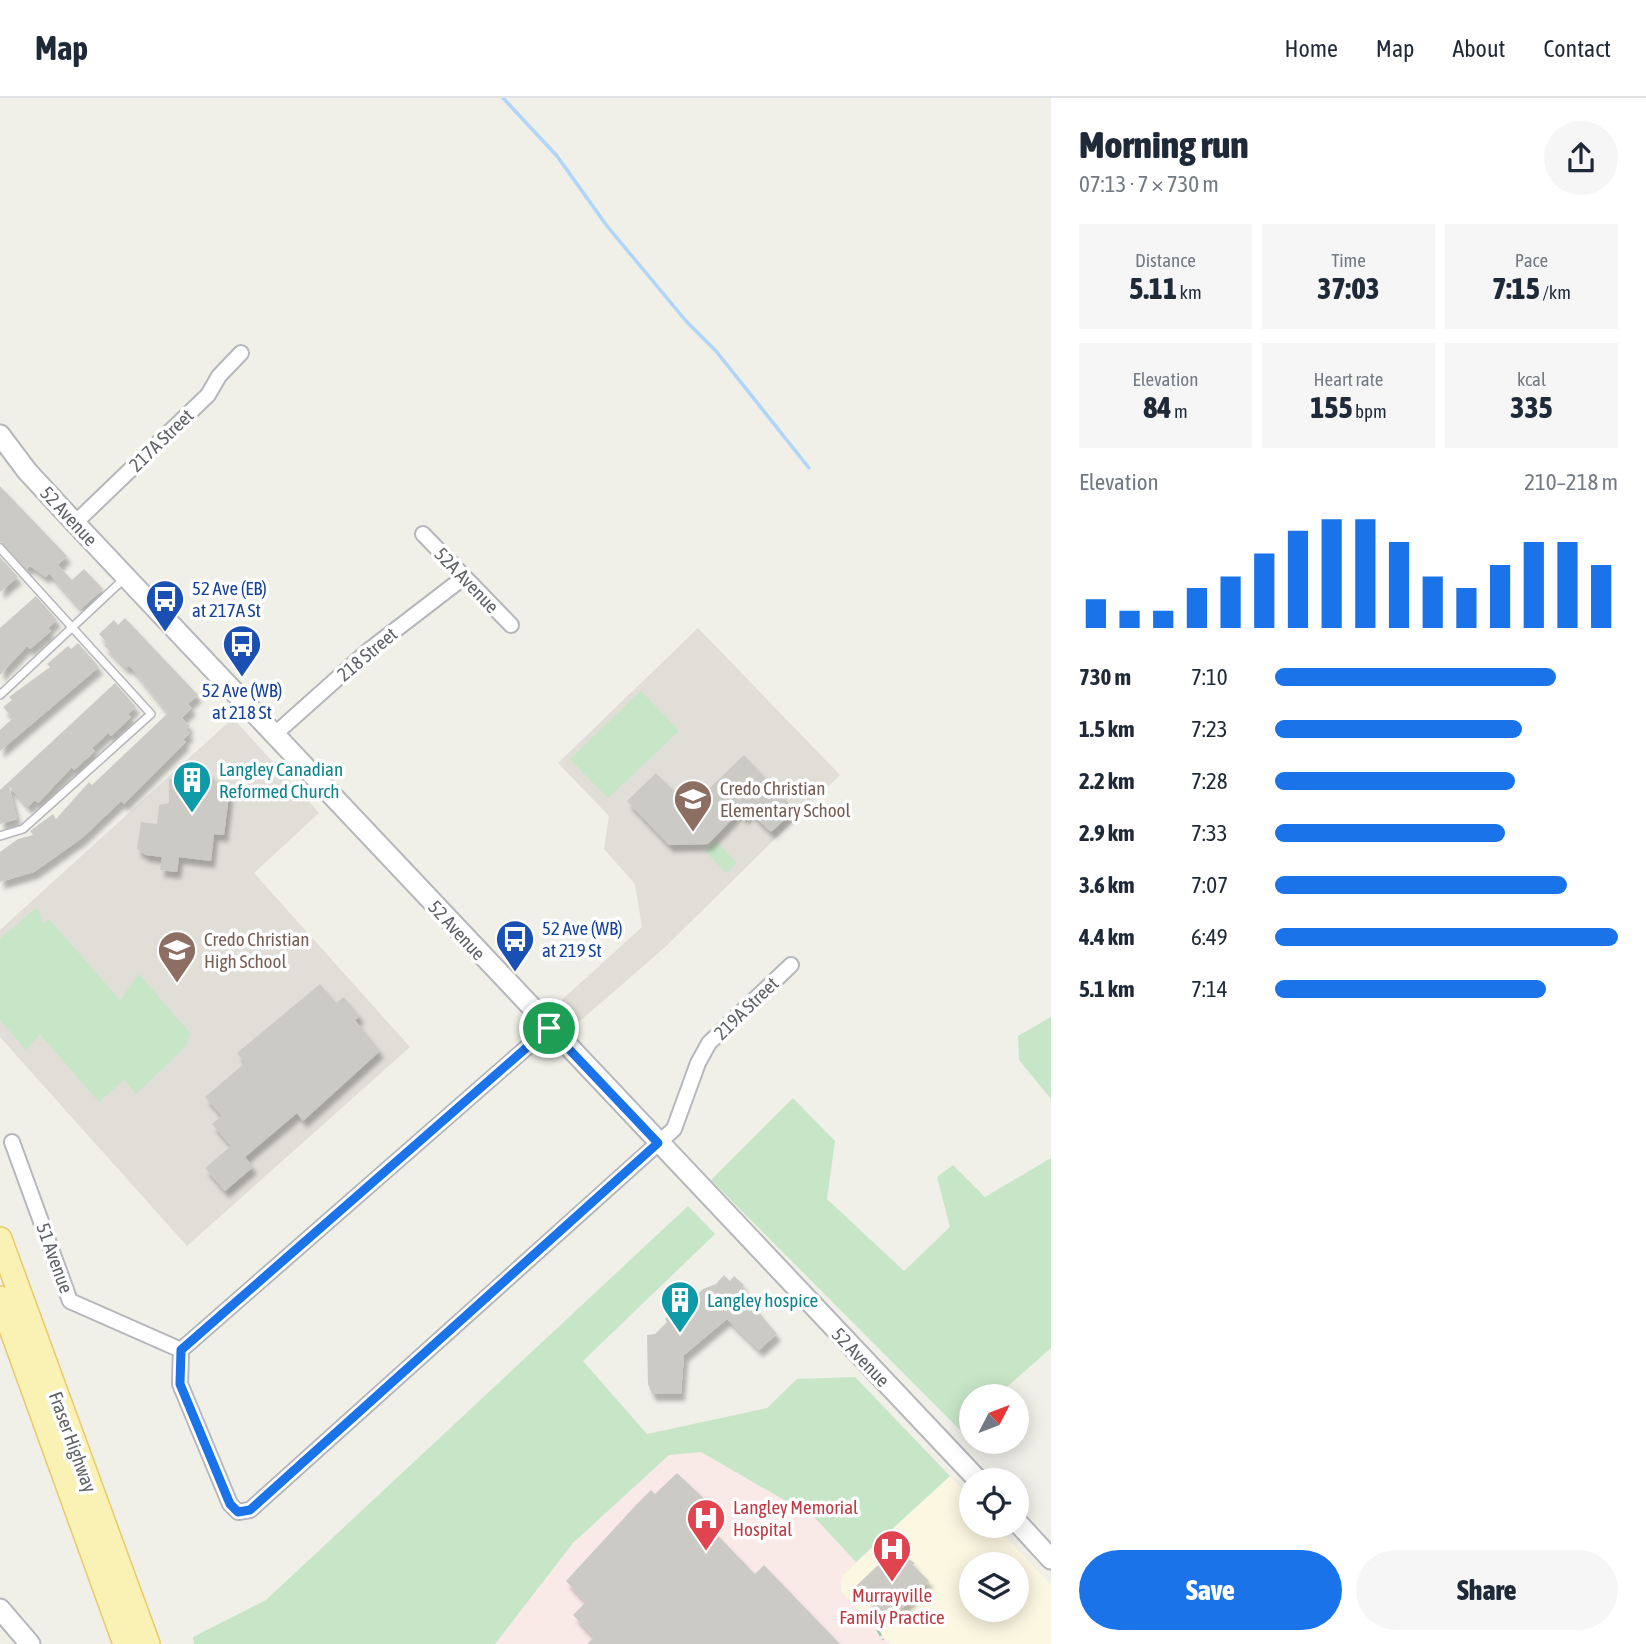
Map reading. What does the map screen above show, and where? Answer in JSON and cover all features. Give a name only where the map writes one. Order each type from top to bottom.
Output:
[{"type":"main road","name":"Fraser Highway","points":[[0,1239],[148,1644]]},
{"type":"main road","name":"Fraser Highway","points":[[0,1298],[125,1644]]},
{"type":"street","name":"217A Street","points":[[75,523],[208,395],[219,376],[241,353]]},
{"type":"street","name":"52 Avenue","points":[[0,435],[27,471],[75,523],[967,1468]]},
{"type":"street","name":"52A Avenue","points":[[423,534],[510,625]]},
{"type":"street","name":"218 Street","points":[[275,734],[368,651],[463,578]]},
{"type":"street","name":"219A Street","points":[[181,1350],[180,1384],[230,1504],[238,1512],[250,1510],[674,1129],[681,1117],[698,1063],[709,1043],[791,965]]},
{"type":"street","points":[[181,1350],[549,1028]]},
{"type":"street","name":"51 Avenue","points":[[12,1142],[70,1301],[181,1350]]},
{"type":"street","points":[[1029,1535],[1051,1559]]},
{"type":"street","points":[[0,1609],[30,1644]]},
{"type":"lane","points":[[0,548],[74,626],[151,715],[23,829],[0,836]]},
{"type":"lane","points":[[0,695],[127,577]]},
{"type":"path","points":[[868,1611],[883,1640]]},
{"type":"shaded area","name":"Credo Christian Elementary School","points":[[698,628],[840,775],[663,949],[573,1027],[554,1007],[642,927],[635,884],[604,849],[609,816],[558,763]]},
{"type":"shaded area","name":"Credo Christian High School","points":[[233,718],[319,813],[254,873],[410,1047],[187,1246],[0,1037],[0,930]]},
{"type":"shaded area","name":"Langley Memorial Hospital","points":[[701,1452],[815,1518],[856,1562],[842,1576],[840,1591],[890,1644],[495,1644],[573,1543],[669,1455]]},
{"type":"shaded area","points":[[950,1476],[959,1486],[959,1538],[1007,1538],[1020,1552],[959,1552],[959,1622],[1029,1622],[1029,1561],[1051,1585],[1051,1644],[890,1644],[840,1590],[842,1576]]},
{"type":"green space","points":[[641,691],[679,731],[608,798],[570,759]]},
{"type":"green space","points":[[716,841],[737,863],[726,873],[705,851]]},
{"type":"green space","points":[[37,907],[43,924],[49,919],[120,1000],[139,974],[190,1033],[186,1046],[136,1094],[124,1080],[99,1102],[40,1034],[26,1050],[0,1020],[0,939]]},
{"type":"green space","points":[[1051,1017],[1051,1099],[1019,1060],[1018,1036]]},
{"type":"green space","points":[[793,1098],[835,1141],[827,1199],[904,1271],[950,1227],[937,1177],[953,1165],[985,1197],[1051,1158],[1051,1348],[1010,1384],[959,1384],[959,1429],[711,1180]]},
{"type":"green space","points":[[688,1206],[715,1234],[583,1361],[647,1434],[767,1408],[797,1379],[855,1377],[950,1476],[856,1562],[815,1518],[701,1452],[669,1455],[573,1543],[495,1644],[194,1644],[193,1637],[266,1600]]},
{"type":"building","points":[[0,486],[67,556],[58,565],[72,580],[84,569],[103,589],[81,609],[49,573],[46,577],[30,566],[27,569],[0,542]]},
{"type":"building","points":[[0,557],[18,577],[0,592]]},
{"type":"building","points":[[36,596],[57,620],[48,628],[51,631],[30,649],[27,646],[0,675],[0,628]]},
{"type":"building","points":[[125,618],[198,695],[188,704],[192,708],[182,718],[190,726],[186,729],[190,733],[183,740],[186,742],[124,804],[121,801],[82,838],[34,872],[0,882],[0,852],[18,839],[33,835],[30,831],[53,814],[56,819],[89,782],[92,785],[168,713],[135,672],[129,666],[126,668],[104,645],[107,643],[99,634],[114,620],[118,625]]},
{"type":"building","points":[[78,643],[99,667],[0,751],[0,730],[13,718],[3,707],[12,700],[9,697],[50,667],[47,664],[68,646],[71,649]]},
{"type":"building","points":[[115,683],[136,707],[128,714],[131,717],[111,736],[108,733],[92,748],[95,751],[74,770],[72,767],[38,803],[35,800],[28,807],[9,786],[17,819],[0,824],[0,790]]},
{"type":"building","points":[[744,755],[795,810],[771,832],[750,812],[744,818],[739,812],[708,844],[669,845],[627,801],[656,773],[690,807]]},
{"type":"building","name":"Langley Canadian Reformed Church","points":[[206,771],[229,795],[224,835],[214,834],[211,861],[179,857],[177,872],[160,870],[162,857],[146,855],[137,849],[141,822],[157,824],[159,805],[169,803],[169,779],[197,779]]},
{"type":"building","points":[[320,984],[336,1003],[344,997],[360,1016],[355,1020],[380,1051],[303,1121],[297,1113],[245,1157],[253,1167],[225,1191],[205,1168],[231,1146],[212,1124],[222,1116],[205,1097],[245,1063],[237,1053]]},
{"type":"building","name":"Langley hospice","points":[[724,1275],[730,1281],[734,1276],[744,1285],[740,1290],[777,1334],[759,1350],[727,1319],[684,1355],[681,1394],[652,1394],[648,1384],[647,1335],[655,1334],[667,1322],[665,1319],[693,1292],[696,1296],[703,1289],[716,1284]]},
{"type":"building","points":[[677,1473],[709,1503],[699,1516],[755,1574],[764,1565],[840,1644],[587,1644],[594,1637],[573,1615],[586,1602],[566,1581],[651,1490],[655,1494]]},
{"type":"building","points":[[894,1550],[915,1563],[913,1565],[929,1581],[904,1607],[886,1618],[856,1586]]},
{"type":"waterway","points":[[503,98],[557,156],[607,226],[686,321],[716,351],[809,468]]},
{"type":"place","name":"52 Ave (EB) at 217A St","points":[[165,633]]},
{"type":"place","name":"52 Ave (WB) at 218 St","points":[[242,678]]},
{"type":"place","name":"Langley Canadian Reformed Church","points":[[192,814]]},
{"type":"place","name":"Credo Christian Elementary School","points":[[693,833]]},
{"type":"place","name":"52 Ave (WB) at 219 St","points":[[515,973]]},
{"type":"place","name":"Credo Christian High School","points":[[177,984]]},
{"type":"place","name":"Langley hospice","points":[[680,1334]]},
{"type":"place","name":"Langley Memorial Hospital","points":[[706,1552]]},
{"type":"place","name":"Murrayville Family Practice","points":[[892,1583]]},
{"type":"route","points":[[549,1028],[658,1143],[250,1510],[238,1512],[230,1504],[180,1384],[181,1350],[532,1040],[549,1028]]}]
